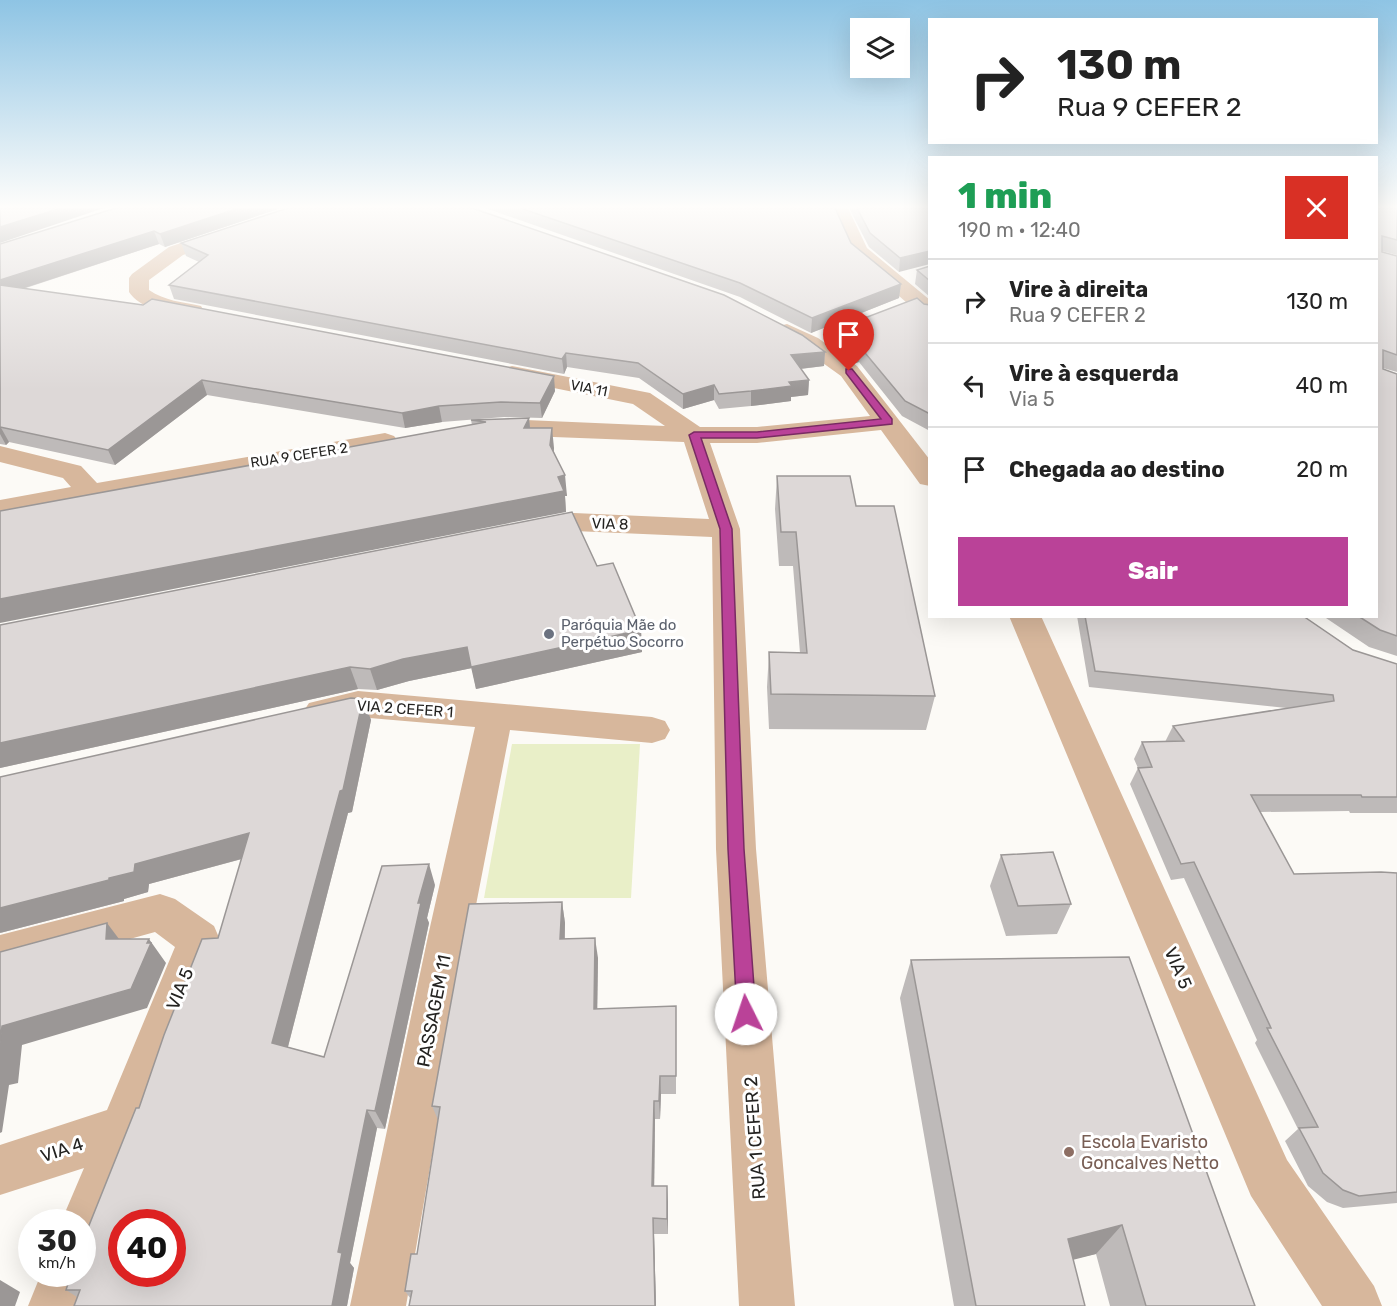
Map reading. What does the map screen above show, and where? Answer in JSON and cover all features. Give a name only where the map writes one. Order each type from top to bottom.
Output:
[{"type":"street","points":[[151,269],[139,278],[139,292],[160,305],[219,316]]},
{"type":"street","points":[[879,269],[923,306]]},
{"type":"street","points":[[893,282],[921,274]]},
{"type":"street","points":[[896,309],[923,306]]},
{"type":"street","points":[[771,323],[821,339],[849,371],[928,475]]},
{"type":"street","name":"VIA 11","points":[[488,369],[641,398],[694,435]]},
{"type":"street","points":[[463,430],[504,427],[694,435],[757,435],[888,422]]},
{"type":"street","name":"RUA 1 CEFER 2","points":[[694,435],[726,529],[736,849],[766,1306]]},
{"type":"street","name":"RUA 9 CEFER 2","points":[[5,508],[407,437]]},
{"type":"street","points":[[0,454],[72,472],[91,492]]},
{"type":"street","points":[[5,508],[28,479],[31,460]]},
{"type":"street","name":"VIA 8","points":[[504,536],[574,522],[726,529]]},
{"type":"street","name":"VIA 5","points":[[1026,618],[1269,1178],[1354,1306]]},
{"type":"street","name":"VIA 2 CEFER 1","points":[[289,719],[358,704],[652,730]]},
{"type":"street","name":"PASSAGEM 11","points":[[378,1306],[448,936],[495,717]]},
{"type":"street","name":"VIA 5","points":[[0,955],[160,912],[200,940],[92,1209]]},
{"type":"street","name":"VIA 4","points":[[0,1170],[123,1130]]},
{"type":"street","points":[[56,1306],[63,1287]]},
{"type":"green space","points":[[512,744],[640,744],[631,898],[484,898]]},
{"type":"building","points":[[0,269],[35,269],[0,280]]},
{"type":"building","points":[[190,269],[649,269],[724,295],[802,335],[825,352],[791,355],[809,380],[789,382],[792,386],[719,394],[714,385],[683,394],[638,363],[566,353],[562,359],[169,285]]},
{"type":"building","points":[[699,269],[883,269],[901,284],[812,318],[740,283]]},
{"type":"building","points":[[928,269],[928,279],[917,270]]},
{"type":"building","points":[[1378,269],[1397,269],[1397,355],[1383,350],[1383,369],[1397,374],[1397,636],[1380,630],[1361,618],[1378,618]]},
{"type":"building","points":[[0,285],[143,305],[152,299],[554,376],[540,403],[501,402],[439,406],[402,413],[202,380],[108,450],[0,427]]},
{"type":"building","points":[[917,298],[928,305],[928,413],[905,401],[861,348],[833,330]]},
{"type":"building","points":[[529,418],[524,428],[552,428],[550,445],[565,475],[558,477],[564,491],[0,599],[0,511],[486,422],[471,420]]},
{"type":"building","points":[[777,476],[850,476],[856,506],[894,506],[935,696],[771,694],[769,652],[807,653],[796,532],[781,532]]},
{"type":"building","points":[[572,512],[597,566],[613,563],[641,630],[471,667],[467,647],[403,659],[370,669],[350,667],[0,743],[0,625]]},
{"type":"building","points":[[1085,618],[1306,618],[1353,650],[1397,664],[1397,797],[1251,795],[1294,874],[1397,873],[1397,1192],[1359,1196],[1343,1190],[1323,1173],[1299,1128],[1318,1127],[1267,1028],[1271,1028],[1194,862],[1181,864],[1138,768],[1152,767],[1142,742],[1184,741],[1173,726],[1334,701],[1333,695],[1095,671]]},
{"type":"building","points":[[351,698],[363,699],[343,790],[340,791],[272,1043],[324,1057],[382,866],[429,864],[418,903],[421,903],[375,1111],[367,1110],[338,1252],[342,1253],[332,1306],[74,1306],[80,1290],[66,1290],[67,1287],[96,1287],[96,1209],[136,1108],[139,1108],[164,1035],[202,939],[218,938],[249,833],[135,864],[134,872],[109,878],[109,880],[0,908],[0,777]]},
{"type":"building","points":[[1053,852],[1071,904],[1018,906],[1001,855]]},
{"type":"building","points":[[562,902],[560,939],[595,938],[594,1009],[676,1006],[676,1076],[660,1076],[659,1101],[654,1101],[652,1186],[667,1186],[667,1219],[653,1218],[655,1306],[409,1306],[412,1291],[405,1291],[411,1254],[417,1254],[440,1107],[432,1106],[469,904]]},
{"type":"building","points":[[107,923],[106,939],[149,939],[147,943],[151,943],[131,989],[2,1026],[0,1043],[0,952]]},
{"type":"building","name":"Escola Evaristo Goncalves Netto","points":[[1129,957],[1255,1306],[1146,1306],[1122,1225],[1068,1239],[1085,1306],[976,1306],[911,960]]},
{"type":"place","name":"Paróquia Mãe do Perpétuo Socorro","points":[[549,634]]},
{"type":"place","name":"Escola Evaristo Goncalves Netto","points":[[1069,1152]]},
{"type":"route","points":[[746,1014],[736,849],[726,529],[694,435],[757,435],[837,429],[888,422],[849,371]]}]
